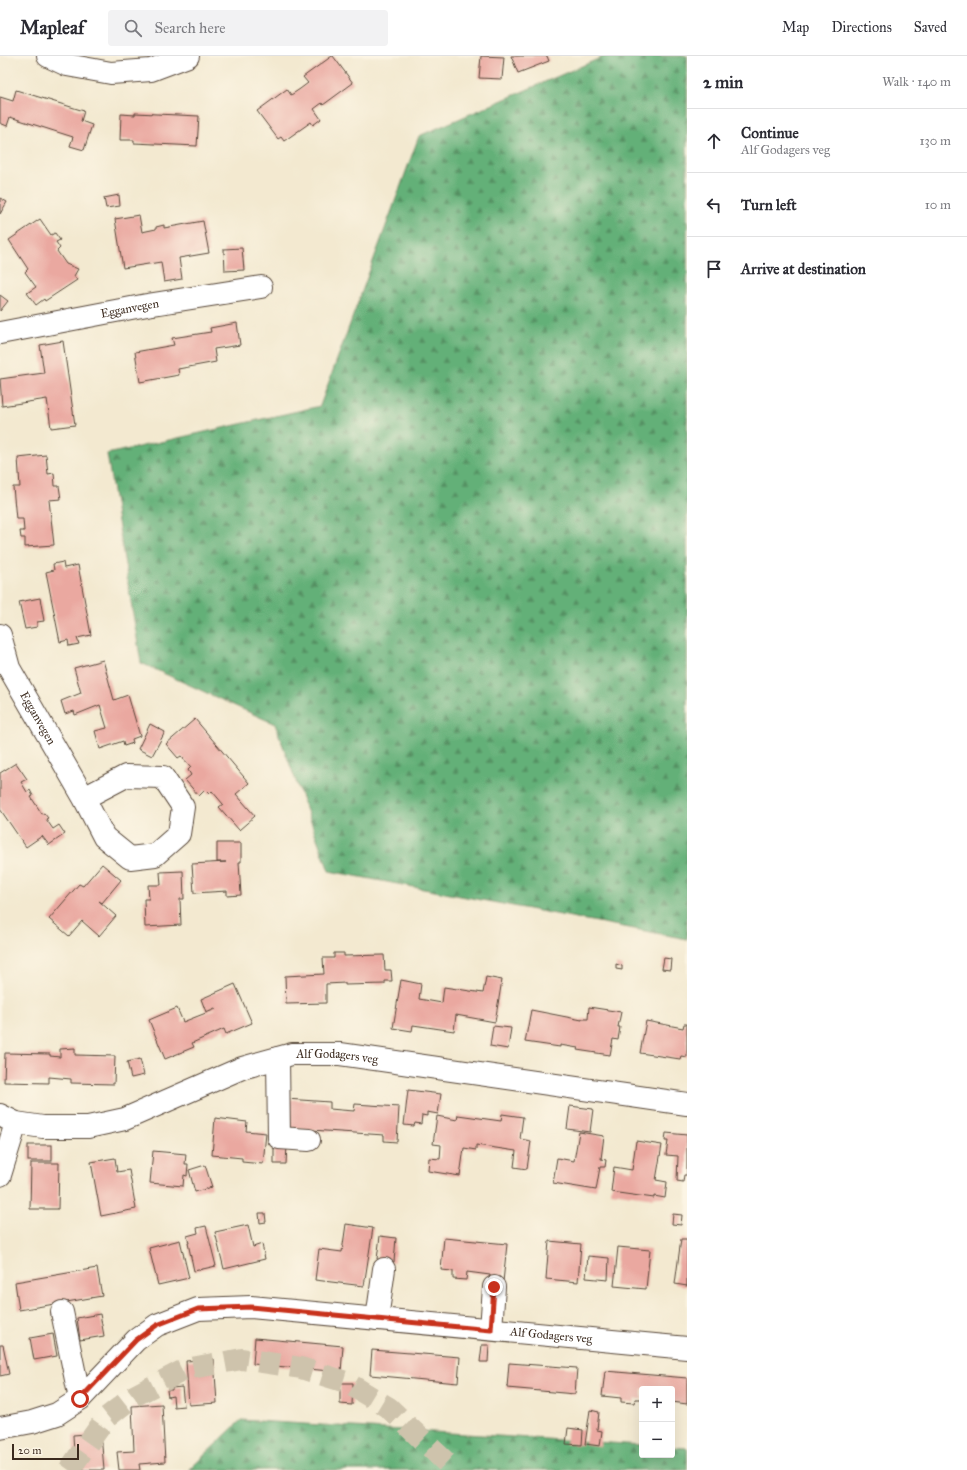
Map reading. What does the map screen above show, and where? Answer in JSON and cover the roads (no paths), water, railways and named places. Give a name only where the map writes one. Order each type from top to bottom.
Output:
[{"type":"street","points":[[48,56],[67,65],[111,73],[151,70],[188,56]]},
{"type":"street","name":"Egganvegen","points":[[0,333],[148,305],[261,287]]},
{"type":"street","name":"Egganvegen","points":[[0,635],[9,668],[84,798],[104,837],[130,858],[155,855],[179,834],[183,808],[163,777],[126,776],[84,798]]},
{"type":"street","name":"Alf Godagers veg","points":[[8,1119],[43,1127],[88,1127],[126,1120],[242,1068],[292,1054],[340,1054],[687,1104]]},
{"type":"street","points":[[278,1058],[279,1138],[309,1140]]},
{"type":"street","points":[[0,1176],[8,1119]]},
{"type":"street","points":[[377,1319],[384,1269]]},
{"type":"street","points":[[491,1330],[494,1287]]},
{"type":"street","name":"Alf Godagers veg","points":[[0,1428],[32,1422],[57,1414],[80,1399],[136,1340],[157,1325],[198,1309],[251,1307],[687,1348]]},
{"type":"street","points":[[62,1312],[80,1399]]},
{"type":"tunnel","points":[[69,1470],[106,1418],[134,1396],[186,1369],[242,1359],[301,1368],[346,1382],[389,1408],[454,1470]]}]
